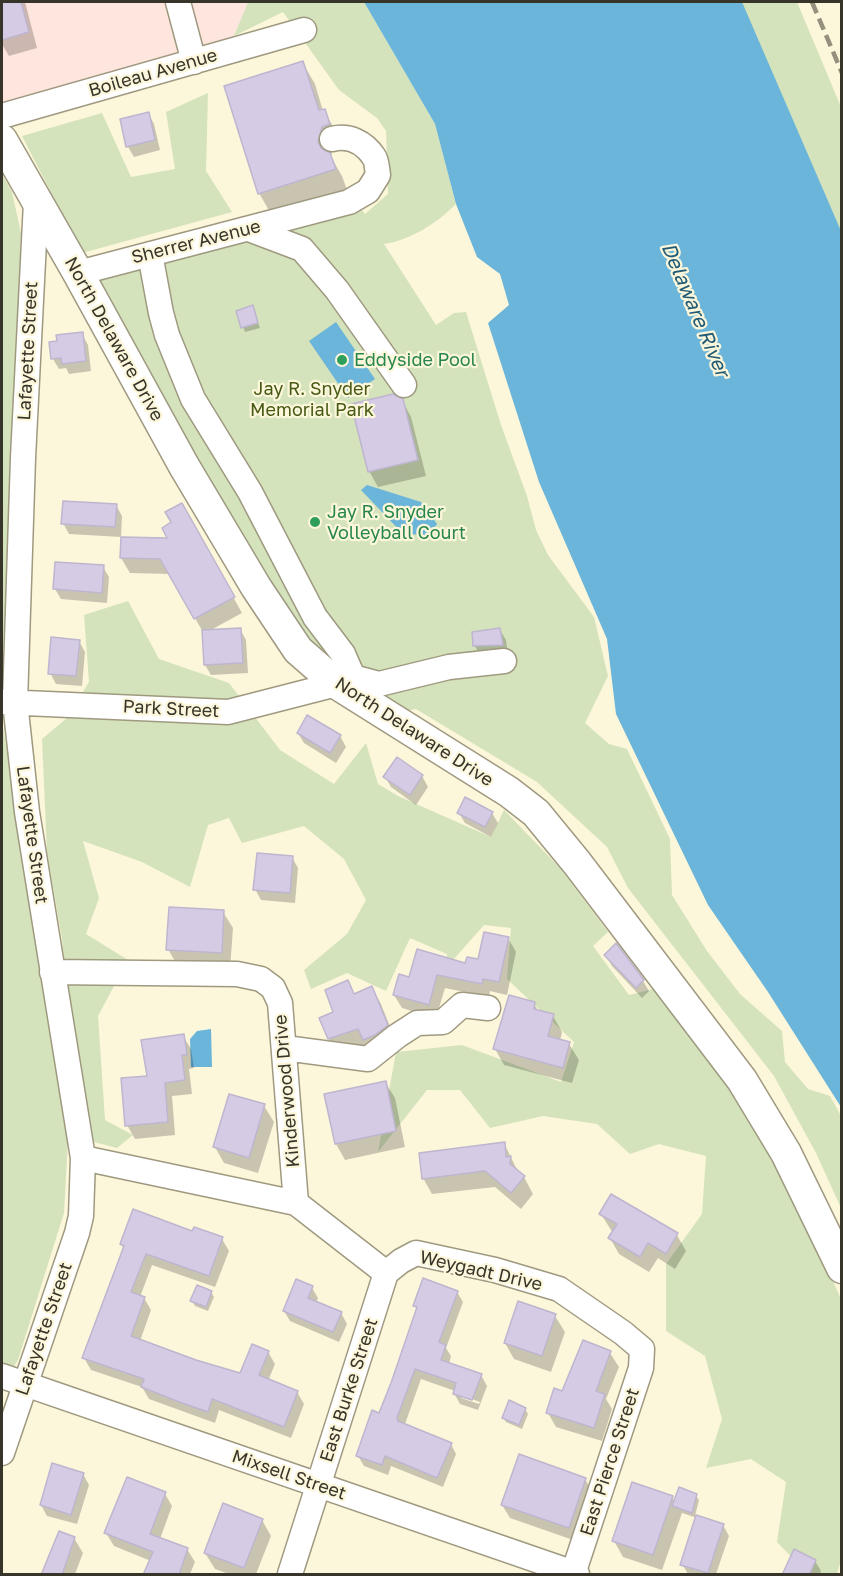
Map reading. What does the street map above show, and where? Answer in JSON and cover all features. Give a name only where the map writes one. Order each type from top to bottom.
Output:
[{"type":"main road","name":"North Delaware Drive","points":[[2,140],[184,466],[256,587],[298,650],[509,792],[536,813],[578,862],[742,1080],[786,1153],[842,1268]]},
{"type":"street","points":[[178,2],[194,62]]},
{"type":"street","name":"Boileau Avenue","points":[[2,116],[304,30]]},
{"type":"street","name":"Sherrer Avenue","points":[[78,273],[349,202],[368,191],[378,175],[375,158],[358,140],[340,137],[332,139]]},
{"type":"street","name":"Lafayette Street","points":[[2,1453],[77,1233],[81,1215],[83,1158],[8,702],[36,202]]},
{"type":"street","points":[[249,228],[302,249],[337,290],[404,385]]},
{"type":"street","points":[[150,254],[167,335],[193,399],[250,492],[315,616],[343,654],[345,681],[379,684],[449,667],[504,661]]},
{"type":"street","name":"Park Street","points":[[8,702],[228,712],[345,681]]},
{"type":"street","name":"Kinderwood Drive","points":[[52,972],[237,974],[261,979],[273,988],[280,1003],[285,1048],[296,1203]]},
{"type":"street","points":[[285,1048],[368,1059],[417,1023],[443,1022],[462,1005],[488,1008]]},
{"type":"street","points":[[83,1158],[296,1203],[386,1274]]},
{"type":"street","name":"Weygadt Drive","points":[[386,1274],[401,1261],[416,1253],[495,1270],[559,1289],[623,1333],[642,1349]]},
{"type":"street","name":"East Burke Street","points":[[290,1575],[386,1274]]},
{"type":"street","name":"East Pierce Street","points":[[574,1574],[641,1368],[642,1349]]},
{"type":"street","name":"Mixsell Street","points":[[2,1376],[574,1574]]},
{"type":"shaded area","points":[[2,2],[248,2],[234,36],[177,57],[2,104]]},
{"type":"green space","name":"Jay R. Snyder Memorial Park","points":[[248,2],[364,2],[435,124],[456,204],[423,230],[404,239],[384,244],[436,325],[454,313],[466,312],[501,425],[527,496],[536,530],[548,555],[594,617],[608,676],[585,723],[609,744],[627,749],[670,839],[672,895],[707,951],[740,994],[782,1031],[785,1062],[808,1089],[830,1096],[841,1116],[841,1208],[816,1153],[774,1076],[628,888],[607,847],[537,782],[416,709],[385,715],[298,650],[78,273],[358,205],[365,214],[388,194],[386,131],[377,118],[339,90],[283,12],[234,36]]},
{"type":"green space","points":[[739,2],[797,2],[841,107],[841,236]]},
{"type":"green space","points":[[208,93],[206,171],[232,212],[82,253],[22,136],[102,113],[131,177],[175,169],[166,112]]},
{"type":"green space","points":[[2,174],[12,192],[21,233],[9,677],[2,684]]},
{"type":"green space","points":[[128,601],[159,659],[229,683],[280,750],[334,784],[366,743],[378,784],[398,796],[491,837],[504,810],[560,868],[608,932],[593,946],[629,995],[653,989],[687,1019],[769,1140],[841,1299],[842,1556],[837,1574],[801,1574],[803,1569],[777,1542],[786,1482],[751,1459],[706,1468],[722,1419],[705,1356],[666,1331],[666,1264],[702,1214],[706,1156],[659,1144],[630,1154],[597,1124],[543,1116],[490,1128],[460,1090],[427,1090],[378,1152],[396,1052],[462,1045],[561,1082],[574,1042],[507,979],[511,928],[484,925],[446,968],[447,954],[410,938],[386,991],[347,973],[311,989],[304,970],[347,934],[366,900],[344,859],[304,826],[242,843],[229,818],[208,825],[190,887],[142,862],[83,841],[99,898],[86,934],[128,960],[98,1016],[105,1120],[133,1135],[117,1148],[90,1141],[76,1078],[62,939],[47,852],[42,739],[67,718],[89,682],[84,615]]},
{"type":"green space","points":[[2,720],[68,1140],[64,1213],[18,1360],[13,1368],[2,1365]]},
{"type":"water","name":"Delaware River","points":[[364,2],[742,2],[841,231],[841,1107],[768,992],[708,905],[616,714],[607,639],[539,482],[488,323],[509,305],[500,274],[477,257],[456,204],[435,124]]},
{"type":"water","name":"Eddyside Pool","points":[[336,322],[375,379],[348,398],[309,341]]},
{"type":"water","points":[[367,485],[421,502],[437,524],[430,535],[403,534],[361,490]]},
{"type":"water","points":[[211,1029],[212,1067],[191,1067],[190,1039],[197,1031]]},
{"type":"building","points":[[2,2],[21,2],[29,32],[2,40]]},
{"type":"building","points":[[303,61],[319,110],[325,109],[330,124],[322,127],[318,142],[321,148],[330,153],[336,169],[258,194],[224,86]]},
{"type":"building","points":[[149,112],[155,140],[126,147],[120,119]]},
{"type":"building","points":[[253,305],[258,323],[241,328],[236,311]]},
{"type":"building","points":[[83,332],[86,361],[62,364],[61,358],[51,359],[49,342],[57,341],[56,335]]},
{"type":"building","points":[[393,394],[403,399],[418,460],[368,472],[351,404]]},
{"type":"building","points":[[63,501],[117,504],[115,527],[61,524]]},
{"type":"building","points":[[182,503],[235,597],[194,619],[160,559],[120,558],[121,537],[167,538],[162,528],[171,522],[165,512]]},
{"type":"building","points":[[55,562],[104,565],[102,593],[53,589]]},
{"type":"building","points":[[241,628],[243,663],[204,665],[202,630]]},
{"type":"building","points":[[500,628],[503,645],[473,646],[472,632]]},
{"type":"building","points":[[51,637],[80,640],[76,676],[48,674]]},
{"type":"building","points":[[307,715],[341,735],[330,753],[297,733]]},
{"type":"building","points":[[397,757],[423,775],[410,795],[383,777]]},
{"type":"building","points":[[465,797],[493,812],[485,827],[457,813]]},
{"type":"building","points":[[257,853],[293,856],[290,893],[253,890]]},
{"type":"building","points":[[169,907],[224,910],[222,953],[166,950]]},
{"type":"building","points":[[484,932],[509,937],[499,982],[483,979],[482,984],[437,975],[429,1005],[393,995],[399,974],[409,977],[417,949],[465,963],[467,957],[478,959]]},
{"type":"building","points":[[616,943],[644,980],[636,988],[604,955]]},
{"type":"building","points":[[348,980],[354,994],[372,986],[388,1025],[375,1035],[363,1040],[358,1029],[328,1039],[319,1018],[333,1012],[325,990]]},
{"type":"building","points":[[509,995],[535,1002],[534,1009],[554,1014],[548,1036],[570,1042],[563,1068],[493,1049]]},
{"type":"building","points":[[184,1034],[187,1055],[182,1055],[185,1080],[165,1083],[168,1122],[125,1126],[121,1078],[147,1076],[141,1040]]},
{"type":"building","points":[[386,1081],[396,1131],[335,1144],[324,1094]]},
{"type":"building","points":[[229,1094],[265,1104],[249,1158],[213,1147]]},
{"type":"building","points":[[505,1142],[506,1157],[511,1156],[510,1164],[525,1176],[511,1193],[485,1171],[422,1179],[419,1153]]},
{"type":"building","points":[[611,1194],[678,1233],[666,1254],[648,1243],[640,1257],[608,1238],[617,1224],[599,1214]]},
{"type":"building","points":[[133,1209],[192,1231],[194,1227],[223,1237],[209,1276],[146,1254],[131,1292],[145,1297],[131,1336],[196,1360],[240,1373],[252,1344],[269,1351],[259,1375],[298,1391],[284,1427],[212,1399],[208,1412],[141,1387],[144,1379],[82,1358],[124,1246],[120,1244]]},
{"type":"building","points":[[423,1278],[458,1291],[439,1342],[446,1345],[441,1360],[482,1374],[472,1400],[453,1394],[456,1383],[415,1369],[397,1418],[398,1421],[452,1443],[437,1478],[385,1456],[382,1465],[356,1456],[372,1410],[379,1413],[391,1383],[417,1307],[413,1306]]},
{"type":"building","points":[[296,1279],[313,1286],[308,1298],[342,1312],[333,1332],[283,1311]]},
{"type":"building","points":[[197,1285],[212,1291],[206,1307],[190,1301]]},
{"type":"building","points":[[518,1301],[556,1314],[542,1356],[504,1343]]},
{"type":"building","points":[[583,1340],[611,1351],[596,1391],[605,1394],[594,1428],[546,1413],[554,1388],[562,1391]]},
{"type":"building","points":[[509,1400],[526,1408],[519,1425],[502,1418]]},
{"type":"building","points":[[519,1454],[586,1478],[569,1528],[501,1505]]},
{"type":"building","points":[[52,1463],[84,1473],[71,1515],[40,1505]]},
{"type":"building","points":[[127,1477],[166,1492],[150,1534],[188,1548],[179,1575],[143,1575],[153,1552],[104,1533]]},
{"type":"building","points":[[632,1482],[673,1496],[653,1555],[612,1541]]},
{"type":"building","points":[[679,1487],[697,1494],[692,1513],[672,1506]]},
{"type":"building","points":[[223,1503],[263,1519],[244,1568],[204,1553]]},
{"type":"building","points":[[696,1515],[724,1524],[708,1573],[680,1565]]},
{"type":"building","points":[[59,1531],[75,1537],[62,1575],[41,1575]]},
{"type":"building","points":[[794,1549],[816,1560],[809,1575],[782,1575]]},
{"type":"railway","points":[[812,2],[842,73]]},
{"type":"place","name":"Eddyside Pool","points":[[342,360]]},
{"type":"place","name":"Jay R. Snyder Volleyball Court","points":[[315,522]]}]
